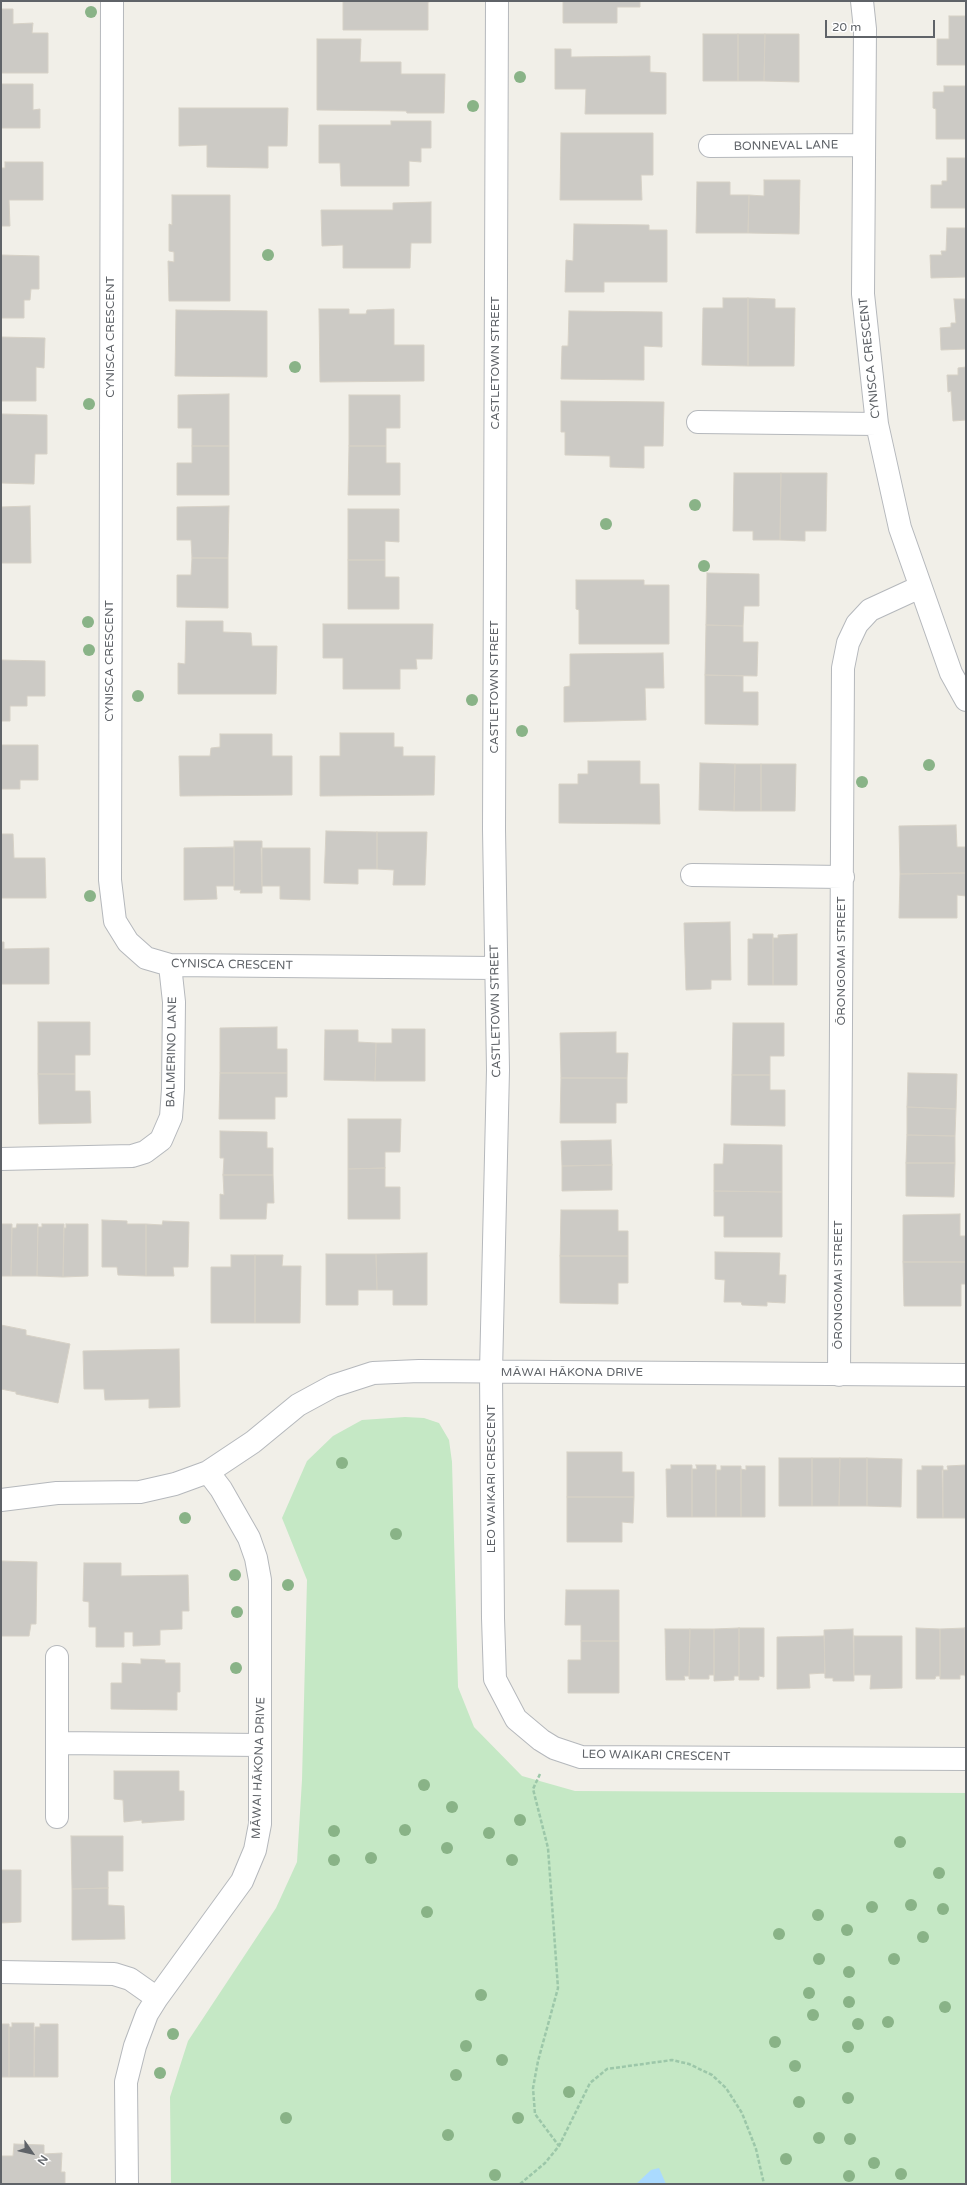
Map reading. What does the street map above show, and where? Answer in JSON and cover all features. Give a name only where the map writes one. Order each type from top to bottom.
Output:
[{"type":"street","name":"CYNISCA CRESCENT","points":[[112,1],[110,894],[115,921],[128,942],[146,958],[170,965],[495,968]]},
{"type":"street","name":"CASTLETOWN STREET","points":[[491,1372],[498,1070],[495,968],[497,1]]},
{"type":"street","name":"CYNISCA CRESCENT","points":[[862,1],[864,29],[863,294],[877,424],[900,528],[952,673],[966,700]]},
{"type":"street","name":"BONNEVAL LANE","points":[[710,146],[863,145]]},
{"type":"street","points":[[698,422],[877,424]]},
{"type":"street","name":"ŌRONGOMAI STREET","points":[[839,1375],[843,668],[848,643],[857,624],[870,610],[920,587]]},
{"type":"street","points":[[692,875],[843,877]]},
{"type":"street","name":"BALMERINO LANE","points":[[1,1159],[132,1156],[145,1152],[161,1140],[171,1117],[173,1089],[174,1002],[170,965]]},
{"type":"street","name":"MĀWAI HĀKONA DRIVE","points":[[1,1500],[56,1493],[140,1492],[175,1484],[208,1472],[253,1442],[298,1405],[334,1386],[373,1373],[419,1371],[966,1375]]},
{"type":"street","name":"LEO WAIKARI CRESCENT","points":[[491,1372],[493,1618],[495,1679],[516,1719],[541,1740],[554,1748],[581,1757],[966,1760]]},
{"type":"street","name":"MĀWAI HĀKONA DRIVE","points":[[128,2184],[126,2082],[135,2046],[147,2014],[157,1998],[242,1881],[255,1850],[260,1824],[260,1580],[256,1558],[249,1538],[231,1505],[208,1472]]},
{"type":"street","name":"MĀWAI HĀKONA DRIVE","points":[[1,1486],[56,1493]]},
{"type":"street","points":[[57,1657],[57,1817]]},
{"type":"street","points":[[58,1743],[260,1745]]},
{"type":"street","points":[[1,1972],[114,1974],[130,1979],[157,1998]]},
{"type":"path","points":[[542,1768],[533,1789],[548,1848],[558,1988],[538,2061],[533,2088],[535,2114],[559,2146]]},
{"type":"path","points":[[520,2184],[545,2163],[559,2146],[590,2083],[607,2069],[672,2060],[689,2064],[712,2074],[726,2088],[742,2113],[756,2149],[764,2184]]},
{"type":"green space","points":[[405,1417],[424,1418],[439,1423],[449,1440],[452,1462],[458,1687],[474,1727],[522,1776],[575,1791],[966,1793],[966,2184],[171,2184],[170,2097],[188,2041],[276,1908],[297,1862],[302,1780],[307,1580],[282,1518],[307,1461],[333,1436],[362,1420]]},
{"type":"water","points":[[659,2168],[666,2184],[636,2184],[651,2170]]},
{"type":"building","points":[[343,1],[433,1],[428,2],[428,30],[343,30]]},
{"type":"building","points":[[563,1],[640,1],[640,7],[617,7],[617,23],[563,23]]},
{"type":"building","points":[[1,9],[13,9],[13,24],[33,23],[32,33],[48,33],[48,73],[1,73]]},
{"type":"building","points":[[949,16],[966,16],[966,65],[937,65],[937,39],[949,39]]},
{"type":"building","points":[[703,34],[738,34],[738,81],[703,81]]},
{"type":"building","points":[[738,34],[765,34],[764,81],[738,81]]},
{"type":"building","points":[[765,34],[799,34],[799,82],[764,81]]},
{"type":"building","points":[[317,39],[361,39],[360,62],[401,62],[401,74],[445,74],[444,113],[317,110]]},
{"type":"building","points":[[555,49],[571,49],[571,57],[650,56],[650,72],[666,73],[666,114],[585,114],[586,89],[555,89]]},
{"type":"building","points":[[1,84],[33,84],[33,110],[40,109],[40,128],[1,128]]},
{"type":"building","points":[[944,86],[966,86],[966,139],[936,139],[936,109],[933,108],[933,92],[944,92]]},
{"type":"building","points":[[179,108],[288,108],[287,146],[268,146],[268,168],[207,167],[207,145],[179,146]]},
{"type":"building","points":[[391,121],[431,121],[431,148],[421,148],[421,162],[409,161],[409,186],[341,186],[340,163],[319,163],[319,125],[391,125]]},
{"type":"building","points":[[561,133],[653,133],[653,175],[641,175],[642,200],[560,200]]},
{"type":"building","points":[[947,158],[966,158],[966,208],[931,208],[931,185],[942,185],[942,181],[947,181]]},
{"type":"building","points":[[5,162],[43,162],[43,200],[9,200],[10,226],[1,226],[1,168],[5,168]]},
{"type":"building","points":[[764,180],[800,180],[799,234],[748,233],[749,195],[764,196]]},
{"type":"building","points":[[697,182],[730,182],[730,195],[749,195],[748,233],[696,233]]},
{"type":"building","points":[[172,195],[230,195],[230,301],[169,301],[168,261],[174,262],[174,252],[169,251],[169,224],[172,225]]},
{"type":"building","points":[[431,202],[431,243],[411,243],[410,268],[343,268],[343,245],[322,246],[321,210],[393,210],[393,203]]},
{"type":"building","points":[[574,224],[649,225],[649,230],[667,230],[667,282],[604,282],[604,292],[565,292],[566,260],[573,261]]},
{"type":"building","points":[[947,228],[966,228],[966,277],[931,278],[930,255],[942,255],[941,251],[946,251]]},
{"type":"building","points":[[1,255],[39,256],[39,289],[31,289],[30,300],[24,300],[24,318],[1,318]]},
{"type":"building","points":[[723,298],[748,298],[748,366],[702,365],[703,308],[723,308]]},
{"type":"building","points":[[748,298],[775,299],[775,308],[795,308],[794,366],[748,366]]},
{"type":"building","points":[[954,299],[966,299],[966,349],[941,350],[940,328],[951,327],[951,323],[956,323]]},
{"type":"building","points":[[319,309],[349,309],[349,314],[366,314],[367,310],[394,309],[394,345],[424,345],[424,381],[320,382]]},
{"type":"building","points":[[176,310],[267,311],[267,377],[175,376]]},
{"type":"building","points":[[569,311],[662,312],[662,347],[644,346],[644,380],[561,379],[562,346],[568,346]]},
{"type":"building","points":[[1,337],[45,338],[44,368],[36,367],[36,401],[1,401]]},
{"type":"building","points":[[966,367],[966,420],[953,421],[951,391],[948,392],[947,375],[958,375],[958,368]]},
{"type":"building","points":[[229,394],[229,446],[192,446],[192,428],[178,428],[178,395]]},
{"type":"building","points":[[349,395],[400,395],[400,428],[386,428],[386,446],[349,446]]},
{"type":"building","points":[[561,401],[664,402],[663,446],[644,446],[644,468],[610,467],[610,456],[565,455],[565,432],[561,432]]},
{"type":"building","points":[[1,414],[47,415],[47,454],[35,454],[34,484],[1,483]]},
{"type":"building","points":[[192,446],[229,446],[229,495],[177,495],[177,463],[192,463]]},
{"type":"building","points":[[349,446],[386,446],[386,463],[400,463],[400,495],[348,495]]},
{"type":"building","points":[[734,473],[781,473],[780,540],[753,540],[753,531],[733,531]]},
{"type":"building","points":[[781,473],[827,473],[826,531],[805,531],[805,541],[780,540]]},
{"type":"building","points":[[30,506],[31,563],[1,563],[1,507]]},
{"type":"building","points":[[229,506],[228,558],[192,558],[191,540],[177,540],[177,507]]},
{"type":"building","points":[[348,509],[399,509],[399,542],[385,541],[385,560],[348,560]]},
{"type":"building","points":[[192,558],[228,558],[228,608],[177,607],[177,575],[191,575]]},
{"type":"building","points":[[348,560],[385,560],[385,577],[399,577],[399,609],[348,609]]},
{"type":"building","points":[[707,573],[759,574],[759,606],[744,606],[743,626],[706,625]]},
{"type":"building","points":[[576,580],[644,580],[644,585],[669,585],[669,644],[579,644],[579,610],[576,609]]},
{"type":"building","points":[[186,621],[223,621],[223,632],[251,633],[252,646],[277,646],[276,694],[178,694],[178,663],[185,664]]},
{"type":"building","points":[[323,624],[433,624],[432,659],[416,659],[417,669],[400,669],[400,689],[343,689],[343,658],[323,658]]},
{"type":"building","points":[[706,625],[743,626],[743,642],[758,642],[757,676],[705,675]]},
{"type":"building","points":[[663,653],[664,688],[645,688],[646,720],[564,722],[564,687],[570,686],[570,654]]},
{"type":"building","points":[[1,660],[45,661],[45,696],[27,696],[27,706],[10,706],[10,721],[1,721]]},
{"type":"building","points":[[705,675],[743,676],[743,692],[758,692],[758,725],[705,724]]},
{"type":"building","points":[[340,733],[394,733],[394,747],[403,747],[403,756],[435,756],[434,795],[320,796],[320,756],[340,756]]},
{"type":"building","points":[[220,734],[272,734],[272,756],[292,756],[292,795],[180,796],[179,756],[210,756],[211,748],[220,747]]},
{"type":"building","points":[[1,745],[38,745],[38,780],[20,780],[20,789],[1,789]]},
{"type":"building","points":[[588,761],[640,761],[640,784],[659,784],[660,824],[559,823],[559,784],[578,784],[578,774],[588,774]]},
{"type":"building","points":[[700,763],[735,764],[734,811],[699,810]]},
{"type":"building","points":[[735,764],[761,764],[761,811],[734,811]]},
{"type":"building","points":[[761,764],[796,764],[795,811],[761,811]]},
{"type":"building","points":[[956,825],[957,847],[966,847],[966,873],[900,874],[899,826]]},
{"type":"building","points":[[326,831],[377,832],[377,869],[358,869],[358,884],[324,883]]},
{"type":"building","points":[[377,832],[427,832],[425,885],[393,885],[394,870],[377,869]]},
{"type":"building","points":[[1,834],[13,834],[14,858],[45,858],[46,898],[1,898]]},
{"type":"building","points":[[234,841],[262,841],[262,893],[240,893],[241,890],[234,890]]},
{"type":"building","points":[[234,847],[234,886],[216,886],[217,899],[184,900],[184,848]]},
{"type":"building","points":[[261,848],[310,848],[310,900],[280,899],[280,886],[262,886]]},
{"type":"building","points":[[966,873],[966,896],[957,895],[957,918],[899,918],[900,874]]},
{"type":"building","points":[[730,922],[731,980],[711,980],[711,989],[686,990],[684,923]]},
{"type":"building","points":[[753,934],[773,934],[773,985],[748,985],[748,939],[753,939]]},
{"type":"building","points":[[797,934],[797,985],[773,985],[773,938],[778,938],[778,935]]},
{"type":"building","points":[[1,942],[4,942],[4,949],[49,948],[49,984],[1,984]]},
{"type":"building","points":[[38,1022],[90,1022],[90,1055],[75,1055],[75,1074],[38,1074]]},
{"type":"building","points":[[733,1023],[784,1023],[784,1056],[770,1056],[770,1075],[732,1075]]},
{"type":"building","points":[[277,1027],[277,1049],[287,1049],[287,1073],[220,1073],[220,1028]]},
{"type":"building","points":[[392,1029],[425,1029],[425,1081],[375,1081],[376,1043],[392,1043]]},
{"type":"building","points":[[325,1030],[358,1030],[358,1042],[376,1043],[375,1081],[324,1080]]},
{"type":"building","points":[[616,1032],[616,1053],[628,1053],[627,1078],[561,1078],[560,1033]]},
{"type":"building","points":[[220,1073],[287,1073],[287,1097],[275,1097],[275,1119],[219,1119]]},
{"type":"building","points":[[908,1073],[957,1074],[956,1109],[907,1107]]},
{"type":"building","points":[[38,1074],[75,1074],[75,1091],[90,1091],[91,1123],[39,1124]]},
{"type":"building","points":[[732,1075],[770,1075],[770,1090],[785,1090],[785,1126],[731,1125]]},
{"type":"building","points":[[561,1078],[627,1078],[627,1103],[616,1103],[616,1123],[560,1123]]},
{"type":"building","points":[[907,1107],[956,1109],[955,1136],[907,1135]]},
{"type":"building","points":[[348,1119],[401,1119],[400,1152],[385,1152],[385,1168],[348,1169]]},
{"type":"building","points":[[220,1131],[267,1132],[267,1148],[273,1148],[273,1175],[223,1175],[224,1158],[220,1158]]},
{"type":"building","points":[[907,1135],[955,1136],[955,1163],[906,1163]]},
{"type":"building","points":[[611,1140],[612,1165],[562,1166],[561,1141]]},
{"type":"building","points":[[724,1144],[782,1145],[782,1192],[714,1191],[714,1164],[723,1164]]},
{"type":"building","points":[[906,1163],[955,1163],[954,1197],[906,1196]]},
{"type":"building","points":[[612,1165],[612,1190],[562,1191],[562,1166]]},
{"type":"building","points":[[385,1168],[385,1187],[400,1187],[400,1219],[348,1219],[348,1169]]},
{"type":"building","points":[[223,1175],[273,1175],[274,1203],[267,1203],[266,1219],[220,1219],[220,1194],[224,1195]]},
{"type":"building","points":[[714,1191],[782,1192],[782,1237],[724,1237],[724,1216],[714,1216]]},
{"type":"building","points":[[561,1210],[618,1210],[618,1231],[628,1231],[628,1256],[560,1256]]},
{"type":"building","points":[[960,1214],[960,1236],[966,1236],[966,1262],[903,1262],[903,1215]]},
{"type":"building","points":[[102,1220],[127,1221],[127,1224],[146,1224],[146,1276],[118,1275],[117,1267],[102,1267]]},
{"type":"building","points":[[163,1221],[189,1222],[188,1267],[173,1267],[174,1276],[146,1276],[146,1224],[162,1225]]},
{"type":"building","points":[[1,1224],[12,1224],[11,1276],[1,1276]]},
{"type":"building","points":[[17,1224],[38,1224],[37,1276],[11,1276],[12,1228],[16,1228]]},
{"type":"building","points":[[42,1224],[64,1224],[63,1277],[37,1276],[38,1227],[42,1227]]},
{"type":"building","points":[[66,1224],[88,1224],[88,1276],[63,1277],[64,1228],[66,1228]]},
{"type":"building","points":[[715,1252],[780,1253],[779,1275],[786,1275],[785,1303],[767,1302],[767,1306],[742,1305],[741,1302],[724,1302],[725,1280],[715,1279]]},
{"type":"building","points":[[427,1253],[427,1305],[393,1305],[393,1290],[377,1290],[376,1254]]},
{"type":"building","points":[[326,1254],[376,1254],[377,1290],[358,1290],[358,1305],[326,1305]]},
{"type":"building","points":[[231,1255],[255,1255],[255,1323],[211,1323],[211,1267],[231,1267]]},
{"type":"building","points":[[255,1255],[283,1255],[282,1266],[301,1266],[300,1323],[255,1323]]},
{"type":"building","points":[[560,1256],[628,1256],[628,1283],[618,1283],[618,1304],[560,1303]]},
{"type":"building","points":[[903,1262],[966,1262],[966,1284],[961,1284],[961,1306],[904,1306]]},
{"type":"building","points":[[1,1325],[26,1330],[26,1335],[70,1344],[58,1403],[16,1394],[16,1392],[1,1389]]},
{"type":"building","points":[[179,1349],[180,1407],[149,1408],[149,1399],[105,1400],[104,1389],[84,1389],[83,1351]]},
{"type":"building","points":[[567,1452],[622,1452],[622,1472],[634,1472],[634,1497],[567,1497]]},
{"type":"building","points":[[779,1458],[812,1458],[812,1506],[779,1506]]},
{"type":"building","points":[[812,1458],[840,1458],[839,1506],[812,1506]]},
{"type":"building","points":[[840,1458],[867,1458],[867,1506],[839,1506]]},
{"type":"building","points":[[867,1458],[902,1459],[901,1507],[867,1506]]},
{"type":"building","points":[[671,1465],[692,1465],[692,1517],[667,1517],[666,1469],[671,1469]]},
{"type":"building","points":[[696,1465],[716,1465],[716,1517],[692,1517],[692,1469],[697,1469]]},
{"type":"building","points":[[966,1465],[966,1518],[943,1518],[942,1470],[948,1470],[947,1466]]},
{"type":"building","points":[[721,1466],[741,1466],[741,1517],[716,1517],[716,1470],[721,1470]]},
{"type":"building","points":[[746,1466],[765,1466],[765,1517],[741,1517],[741,1469],[746,1470]]},
{"type":"building","points":[[922,1466],[943,1466],[943,1518],[917,1518],[917,1470],[922,1470]]},
{"type":"building","points":[[567,1497],[634,1497],[633,1523],[622,1522],[622,1542],[567,1542]]},
{"type":"building","points":[[1,1561],[37,1562],[36,1624],[31,1624],[29,1636],[1,1636]]},
{"type":"building","points":[[84,1563],[121,1563],[121,1576],[188,1575],[189,1611],[182,1611],[182,1629],[160,1630],[160,1645],[133,1646],[133,1632],[124,1632],[124,1647],[96,1647],[96,1627],[89,1627],[89,1602],[83,1601]]},
{"type":"building","points":[[566,1590],[619,1590],[619,1641],[581,1641],[581,1625],[565,1625]]},
{"type":"building","points":[[739,1628],[739,1676],[734,1676],[734,1680],[714,1681],[714,1629]]},
{"type":"building","points":[[739,1628],[764,1628],[764,1677],[759,1676],[759,1680],[739,1680]]},
{"type":"building","points":[[916,1628],[940,1629],[940,1676],[936,1676],[935,1679],[916,1679]]},
{"type":"building","points":[[965,1628],[965,1675],[960,1675],[960,1679],[940,1679],[940,1629]]},
{"type":"building","points":[[966,1628],[966,1680],[965,1675]]},
{"type":"building","points":[[665,1629],[690,1629],[689,1676],[684,1676],[685,1680],[666,1680]]},
{"type":"building","points":[[690,1629],[714,1629],[714,1675],[709,1675],[709,1679],[689,1679]]},
{"type":"building","points":[[853,1629],[854,1681],[833,1681],[833,1678],[825,1678],[824,1630]]},
{"type":"building","points":[[824,1636],[825,1673],[809,1674],[810,1688],[777,1689],[777,1637]]},
{"type":"building","points":[[854,1636],[902,1636],[902,1688],[870,1689],[871,1675],[854,1675]]},
{"type":"building","points":[[581,1641],[619,1641],[619,1693],[568,1693],[568,1660],[581,1660]]},
{"type":"building","points":[[141,1659],[165,1660],[165,1663],[180,1663],[180,1692],[177,1692],[177,1710],[111,1709],[111,1683],[122,1683],[122,1663],[141,1664]]},
{"type":"building","points":[[114,1771],[179,1771],[179,1791],[184,1791],[184,1820],[142,1823],[142,1820],[124,1822],[123,1800],[114,1799]]},
{"type":"building","points":[[71,1836],[123,1836],[123,1871],[108,1871],[108,1888],[72,1889]]},
{"type":"building","points":[[1,1870],[21,1870],[21,1922],[1,1923]]},
{"type":"building","points":[[108,1888],[108,1905],[124,1906],[125,1939],[72,1940],[72,1889]]},
{"type":"building","points":[[12,2023],[34,2023],[34,2077],[9,2077],[9,2027],[12,2027]]},
{"type":"building","points":[[1,2024],[9,2024],[9,2077],[1,2077]]},
{"type":"building","points":[[40,2024],[58,2024],[58,2077],[34,2077],[35,2027],[40,2027]]},
{"type":"building","points":[[14,2144],[44,2145],[44,2154],[62,2153],[61,2172],[65,2172],[65,2184],[1,2184],[1,2156],[13,2156]]}]
